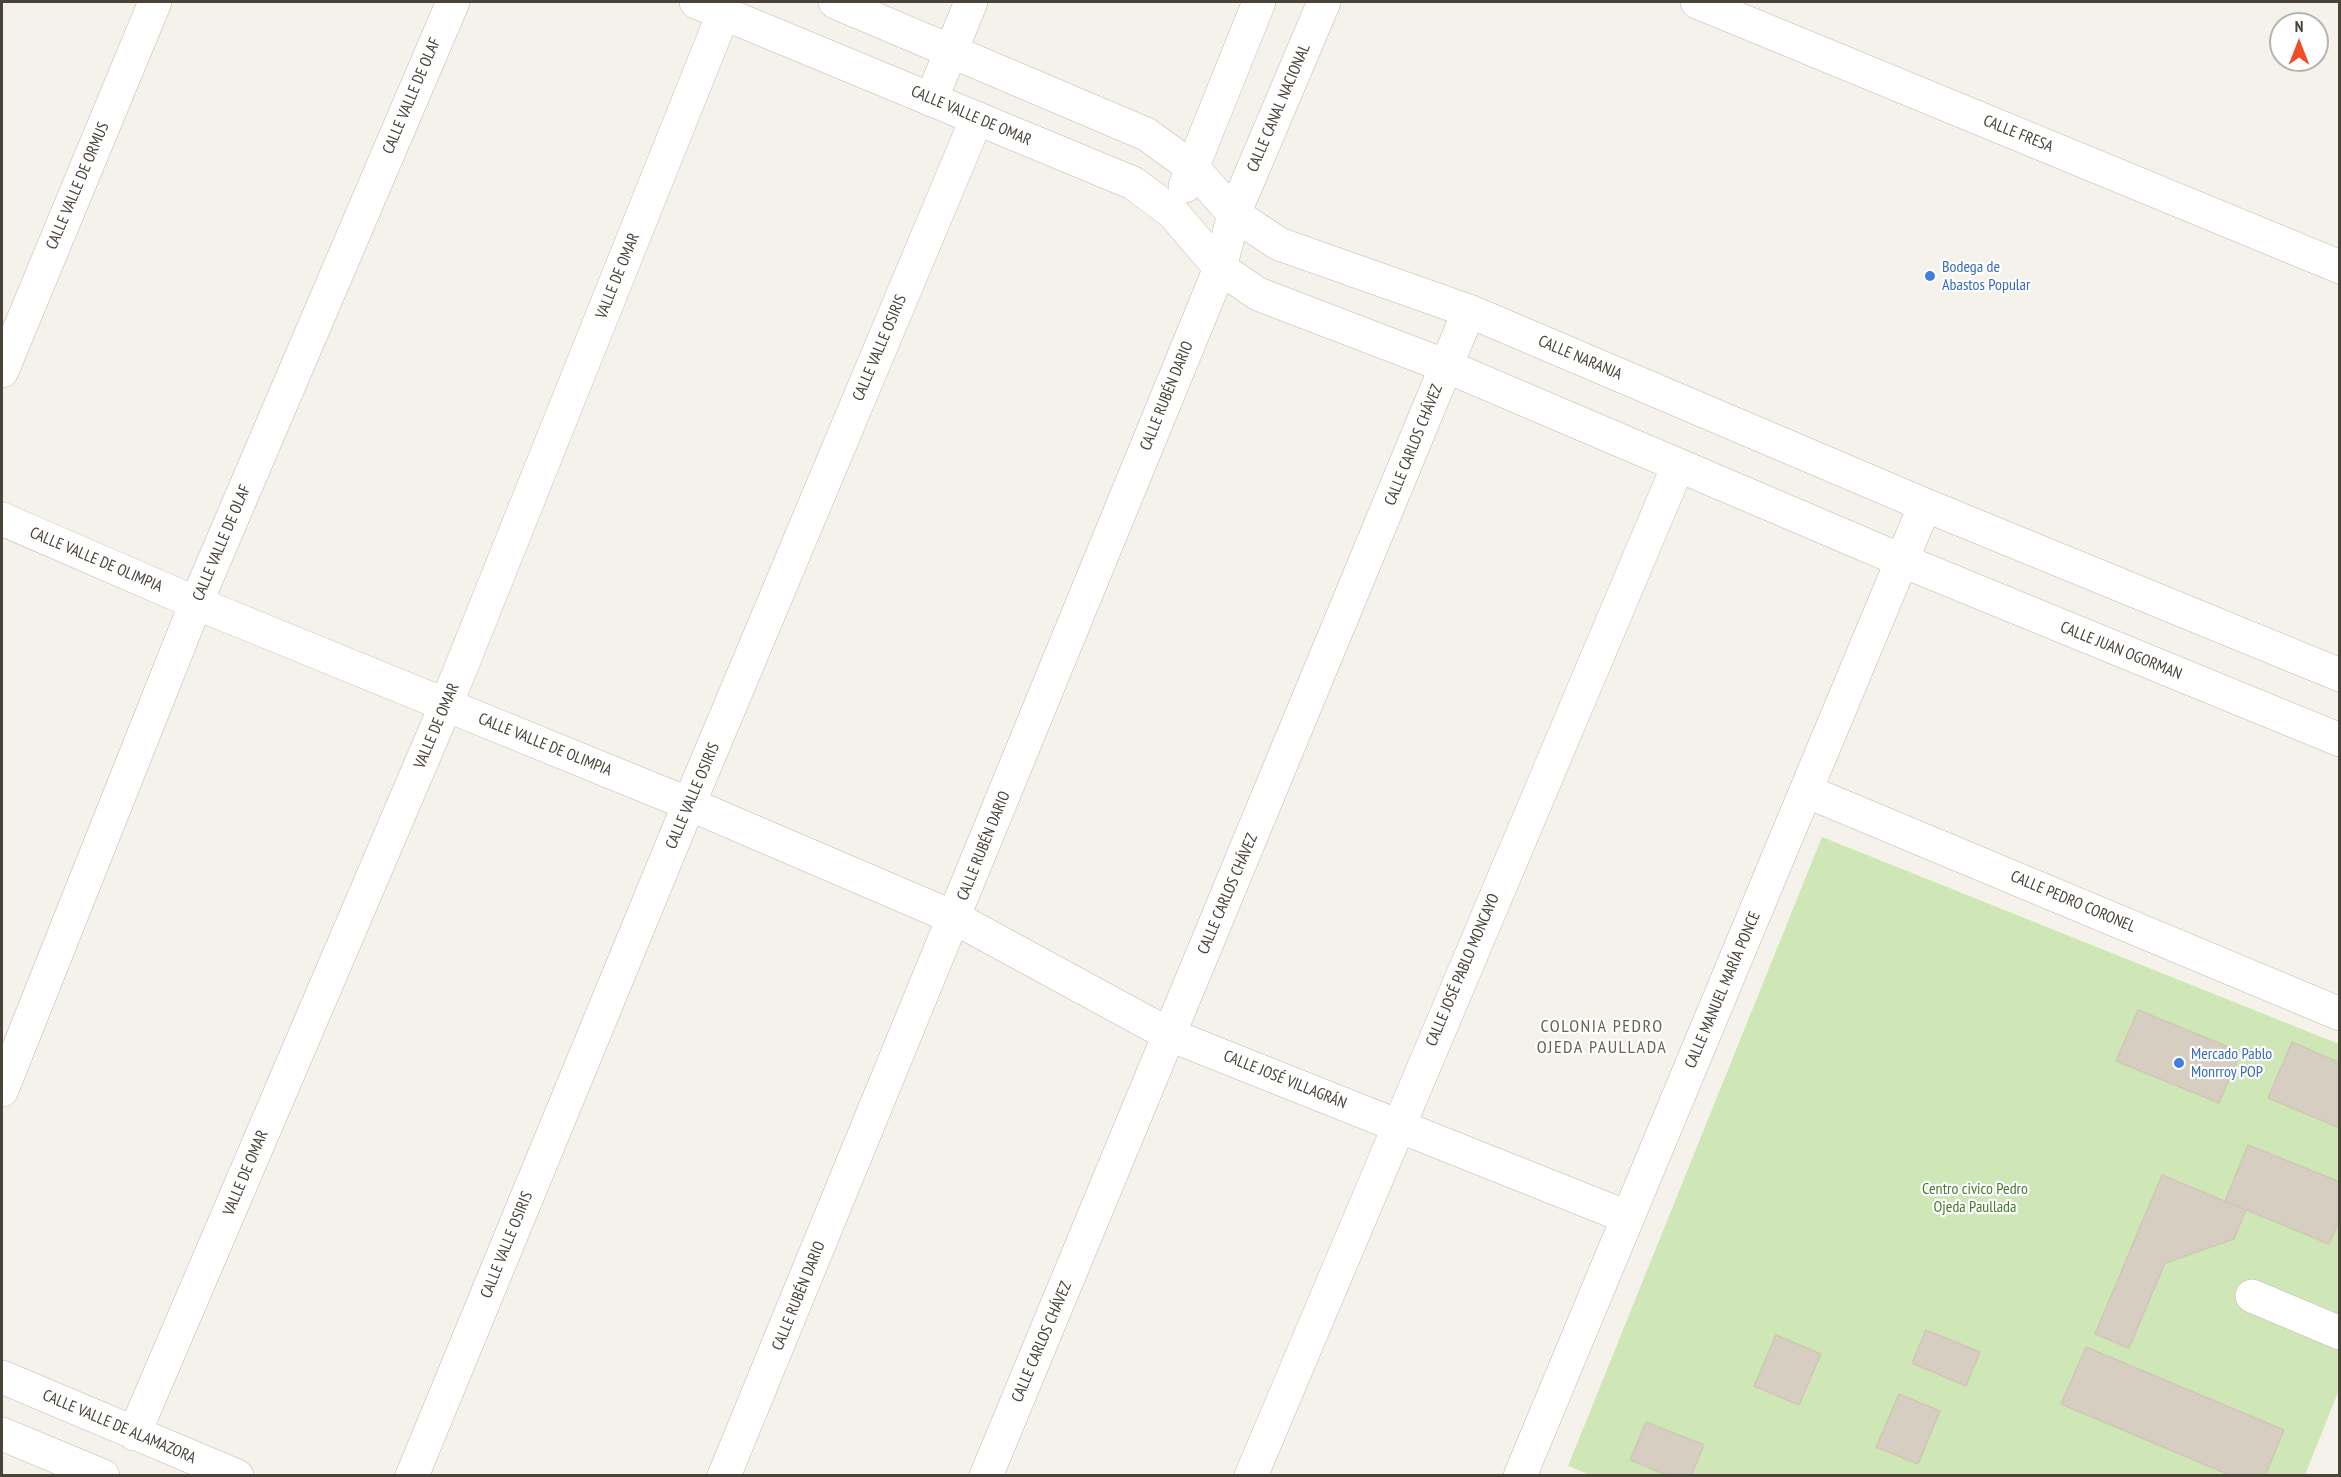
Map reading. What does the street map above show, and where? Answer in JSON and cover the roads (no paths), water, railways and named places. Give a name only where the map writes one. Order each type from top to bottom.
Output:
[{"type":"street","name":"CALLE VALLE DE ORMUS","points":[[2,371],[155,2]]},
{"type":"street","name":"CALLE VALLE DE OLAF","points":[[2,1090],[196,603],[453,2]]},
{"type":"street","points":[[835,2],[1146,134],[1193,168],[1234,214]]},
{"type":"street","points":[[931,100],[971,2]]},
{"type":"street","points":[[1173,213],[1259,2]]},
{"type":"street","name":"CALLE CANAL NACIONAL","points":[[1234,214],[1324,2]]},
{"type":"street","name":"CALLE FRESA","points":[[1696,2],[2340,267]]},
{"type":"street","name":"CALLE VALLE DE OMAR","points":[[710,7],[1133,183],[1173,213],[1220,268]]},
{"type":"street","name":"VALLE DE OMAR","points":[[134,1434],[446,705],[710,7]]},
{"type":"street","name":"CALLE VALLE OSIRIS","points":[[412,1476],[689,804],[976,118]]},
{"type":"street","name":"CALLE RUBÉN DARIO","points":[[724,1476],[1220,268],[1234,214]]},
{"type":"street","name":"CALLE NARANJA","points":[[1234,214],[1278,244],[1469,311],[1925,505]]},
{"type":"street","points":[[1220,268],[1258,294],[1446,366],[1903,561]]},
{"type":"street","name":"CALLE CARLOS CHÁVEZ","points":[[986,1476],[1469,311]]},
{"type":"street","name":"CALLE JOSÉ PABLO MONCAYO","points":[[1251,1476],[1678,466]]},
{"type":"street","points":[[1925,505],[2340,675]]},
{"type":"street","name":"CALLE MANUEL MARÍA PONCE","points":[[1528,1473],[1627,1218],[1925,505]]},
{"type":"street","name":"CALLE VALLE DE OLIMPIA","points":[[2,519],[196,603],[689,804],[954,918]]},
{"type":"street","name":"CALLE JUAN OGORMAN","points":[[1903,561],[2340,740]]},
{"type":"street","name":"CALLE PEDRO CORONEL","points":[[1806,791],[2340,1014]]},
{"type":"street","name":"CALLE JOSÉ VILLAGRÁN","points":[[954,918],[1170,1035],[1627,1218]]},
{"type":"street","points":[[2252,1296],[2340,1333]]},
{"type":"street","name":"CALLE VALLE DE ALAMAZORA","points":[[2,1377],[237,1476]]},
{"type":"street","points":[[2,1434],[103,1476]]},
{"type":"place","name":"Bodega de Abastos Popular","points":[[1930,276]]},
{"type":"place","name":"Mercado Pablo Monrroy POP","points":[[2179,1063]]},
{"type":"district","name":"COLONIA PEDRO OJEDA PAULLADA","points":[[1602,1037]]},
{"type":"park label","name":"Centro civico Pedro Ojeda Paullada","points":[[1975,1198]]}]
